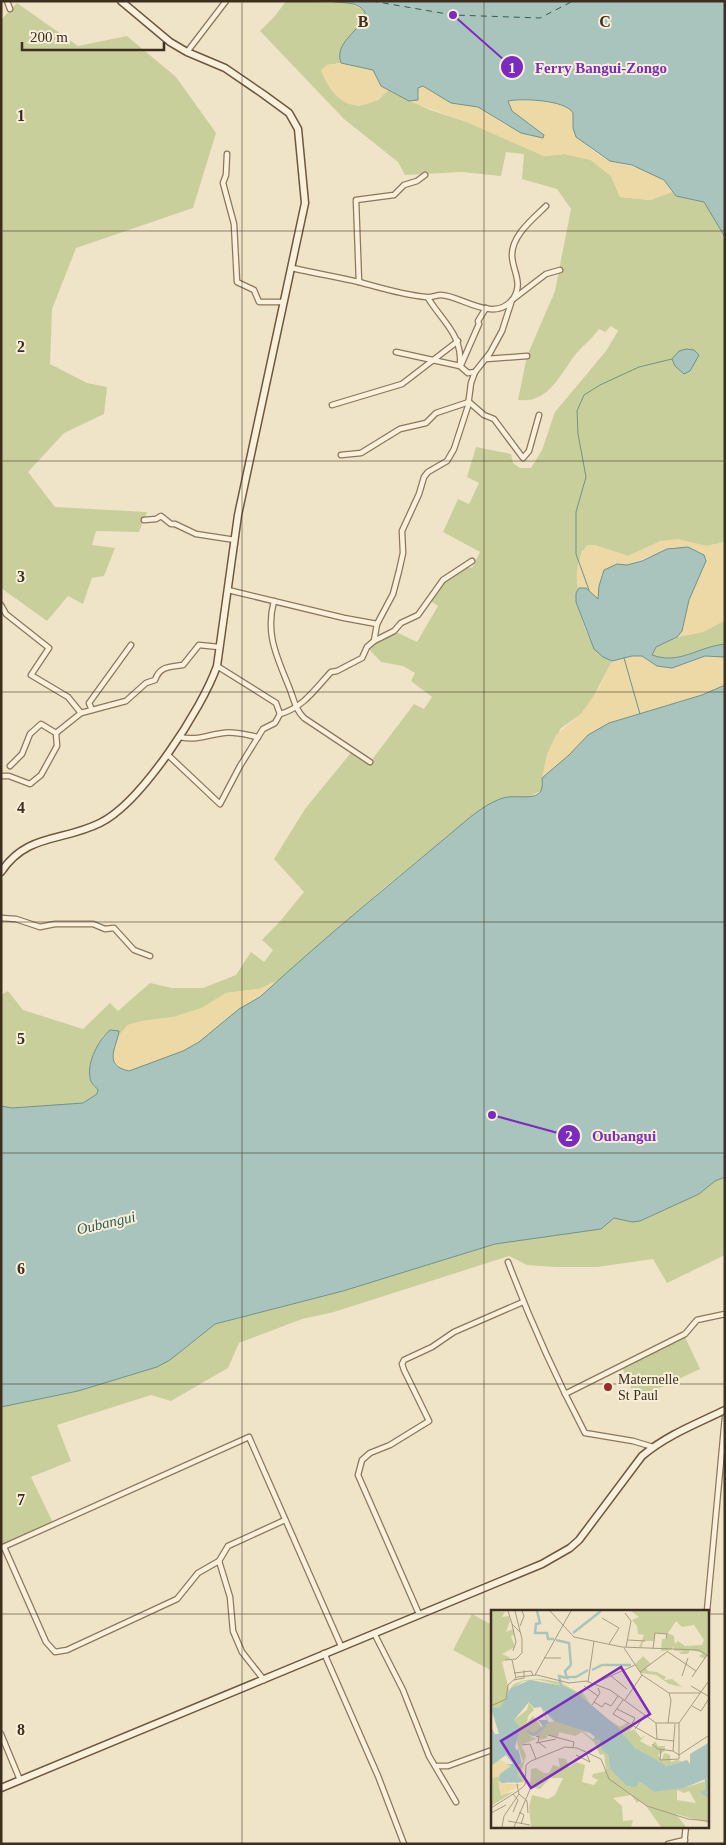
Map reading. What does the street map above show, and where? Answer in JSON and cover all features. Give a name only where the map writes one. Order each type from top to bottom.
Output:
[{"type":"main road","points":[[1,872],[3,863],[28,846],[68,835],[100,823],[114,814],[132,797],[167,754],[197,711],[217,666],[235,540],[306,193],[298,129],[289,113],[225,68],[187,52],[170,42],[122,1]]},
{"type":"main road","points":[[1,1788],[264,1680],[340,1646],[542,1564],[570,1548],[588,1529],[642,1456],[669,1436],[725,1410]]},
{"type":"street","points":[[7,1],[10,9]]},
{"type":"street","points":[[187,52],[226,1]]},
{"type":"street","points":[[227,154],[226,175],[223,184],[234,224],[238,282],[254,290],[259,302],[283,302]]},
{"type":"street","points":[[359,282],[356,200],[394,195],[404,185],[417,181],[425,175]]},
{"type":"street","points":[[374,641],[377,624],[393,594],[403,553],[402,531],[419,494],[424,477],[428,472],[447,461],[454,449],[469,402],[471,383],[475,372],[486,359],[502,331],[516,291],[518,275],[512,254],[516,238],[546,206]]},
{"type":"street","points":[[292,268],[359,282],[382,290],[428,298],[442,295],[472,306],[486,308],[499,307],[512,300],[546,274],[560,270]]},
{"type":"street","points":[[428,298],[449,325],[458,341],[461,355],[460,366]]},
{"type":"street","points":[[460,366],[471,345],[479,324],[478,321],[486,308]]},
{"type":"street","points":[[332,405],[402,384],[458,341]]},
{"type":"street","points":[[396,352],[460,366],[468,373],[475,372]]},
{"type":"street","points":[[486,359],[527,356]]},
{"type":"street","points":[[469,402],[484,415],[494,419],[523,458],[529,451],[539,415]]},
{"type":"street","points":[[341,455],[360,453],[400,429],[426,423],[436,413],[469,402]]},
{"type":"street","points":[[144,520],[156,519],[161,516],[171,524],[196,534],[235,540]]},
{"type":"street","points":[[167,754],[220,804],[240,766],[263,729],[275,723],[280,714],[296,708],[331,672],[337,672],[362,658],[374,641],[394,631],[401,623],[418,615],[443,580],[472,561]]},
{"type":"street","points":[[228,590],[377,624]]},
{"type":"street","points":[[274,601],[270,617],[273,648],[296,708],[304,718],[370,762]]},
{"type":"street","points":[[1,605],[6,614],[49,648],[31,675],[68,697],[81,713]]},
{"type":"street","points":[[92,710],[89,703],[131,645]]},
{"type":"street","points":[[56,734],[81,713],[126,701],[146,684],[155,680],[162,668],[183,665],[199,645],[219,647]]},
{"type":"street","points":[[217,666],[276,703],[280,714]]},
{"type":"street","points":[[1,776],[9,776],[30,784],[45,769],[47,760],[57,746],[56,734],[42,724],[30,734],[22,754],[10,766]]},
{"type":"street","points":[[180,737],[198,739],[223,732],[241,733],[258,737]]},
{"type":"street","points":[[1,918],[16,919],[40,927],[55,924],[93,924],[105,929],[114,928],[134,950],[150,956]]},
{"type":"street","points":[[508,1262],[523,1302],[585,1433],[633,1441],[653,1447]]},
{"type":"street","points":[[418,1614],[358,1475],[362,1460],[370,1453],[390,1445],[429,1421],[404,1370],[402,1364],[404,1360],[454,1332],[523,1302]]},
{"type":"street","points":[[565,1394],[685,1334],[697,1320],[725,1314]]},
{"type":"street","points":[[707,1610],[725,1417]]},
{"type":"street","points":[[285,1520],[228,1546],[219,1561],[198,1573],[177,1599],[67,1650],[55,1652],[46,1642],[2,1548],[249,1437],[340,1646]]},
{"type":"street","points":[[219,1561],[230,1597],[233,1631],[242,1652],[264,1680]]},
{"type":"street","points":[[374,1633],[403,1690],[428,1756],[437,1766],[456,1802]]},
{"type":"street","points":[[324,1653],[378,1776],[404,1844]]},
{"type":"street","points":[[1,1734],[20,1780]]},
{"type":"street","points":[[437,1766],[448,1766],[491,1750]]},
{"type":"street","points":[[668,1844],[685,1842],[686,1828]]},
{"type":"green space","points":[[286,1],[349,3],[364,10],[361,22],[342,48],[340,55],[341,63],[327,65],[357,106],[378,100],[388,90],[430,110],[467,122],[544,156],[565,154],[591,160],[611,176],[620,197],[650,200],[672,192],[676,196],[704,202],[725,237],[725,542],[707,546],[661,541],[628,556],[594,545],[582,551],[578,569],[576,602],[588,636],[598,651],[612,661],[590,703],[581,714],[560,729],[542,790],[529,797],[505,797],[481,809],[384,888],[279,980],[259,989],[226,993],[202,1008],[174,1017],[142,1021],[128,1025],[118,1036],[119,1034],[115,1030],[108,1032],[102,1037],[96,1052],[93,1085],[98,1090],[97,1094],[83,1103],[12,1108],[1,1106],[1,995],[8,991],[23,1010],[83,1029],[110,1003],[118,1011],[150,983],[172,988],[203,988],[236,975],[251,952],[264,962],[273,950],[262,940],[304,892],[274,859],[305,809],[354,749],[371,761],[414,704],[424,709],[432,697],[411,681],[415,673],[403,666],[381,662],[367,647],[394,631],[417,642],[438,606],[429,600],[443,580],[465,566],[472,568],[480,552],[443,532],[458,499],[469,504],[479,483],[467,477],[476,447],[511,454],[513,463],[520,468],[531,468],[542,450],[555,412],[606,351],[618,331],[611,326],[605,332],[599,329],[545,393],[528,400],[518,400],[527,356],[555,291],[571,209],[557,189],[522,179],[524,154],[506,152],[501,176],[462,172],[405,175],[398,162],[344,119],[260,31],[275,16]]},
{"type":"green space","points":[[17,3],[78,46],[127,36],[176,77],[216,133],[193,208],[76,248],[52,309],[50,364],[87,383],[107,387],[104,414],[64,433],[28,472],[55,507],[147,512],[139,532],[96,531],[92,545],[115,548],[104,576],[92,578],[83,604],[68,596],[47,621],[1,588],[1,20]]},
{"type":"green space","points":[[725,620],[725,644],[680,657],[671,658],[652,655],[656,647],[677,637],[703,632]]},
{"type":"green space","points":[[725,1177],[725,1255],[667,1283],[653,1259],[597,1267],[556,1267],[527,1265],[509,1256],[334,1312],[302,1319],[239,1343],[228,1368],[171,1401],[151,1395],[57,1425],[71,1461],[31,1477],[55,1527],[1,1551],[1,1407],[78,1391],[170,1360],[215,1324],[343,1291],[495,1244],[601,1229],[614,1218],[640,1221],[699,1194],[715,1181]]},
{"type":"green space","points":[[685,1337],[700,1369],[636,1399],[622,1367]]},
{"type":"green space","points":[[472,1614],[491,1624],[491,1670],[453,1650]]},
{"type":"sand","points":[[341,63],[373,70],[381,86],[388,90],[378,99],[367,104],[348,104],[333,92],[321,70],[327,65]]},
{"type":"sand","points":[[423,86],[451,103],[478,107],[507,126],[540,131],[512,111],[508,101],[533,100],[562,105],[573,113],[573,129],[589,148],[607,159],[645,170],[661,178],[672,192],[650,200],[620,197],[611,176],[591,160],[565,154],[544,156],[467,122],[409,101],[414,101],[419,95],[418,87]]},
{"type":"sand","points":[[678,539],[707,546],[725,542],[725,620],[703,632],[677,637],[682,631],[689,600],[704,568],[656,554],[627,565],[611,566],[602,574],[598,599],[578,589],[578,566],[581,555],[587,545],[594,545],[628,556],[661,541]]},
{"type":"sand","points":[[632,656],[642,656],[648,661],[672,668],[705,656],[725,657],[725,685],[702,695],[624,718],[588,735],[569,755],[542,778],[547,754],[556,735],[581,714],[599,688],[612,661]]},
{"type":"sand","points":[[279,980],[260,997],[239,1009],[199,1042],[183,1051],[132,1071],[122,1069],[113,1060],[113,1051],[118,1036],[128,1025],[142,1021],[174,1017],[202,1008],[226,993],[259,989]]},
{"type":"water","points":[[329,1],[725,1],[725,237],[704,202],[676,196],[664,180],[632,165],[610,161],[576,137],[573,128],[573,113],[562,105],[533,100],[508,101],[512,111],[544,135],[543,138],[521,133],[478,107],[451,103],[423,86],[418,88],[418,100],[409,101],[381,86],[373,70],[341,63],[341,48],[360,24],[365,12],[353,4]]},
{"type":"water","points":[[686,349],[694,350],[699,355],[690,371],[684,374],[675,366],[672,359],[679,351]]},
{"type":"water","points":[[688,547],[704,555],[706,561],[689,600],[682,631],[677,637],[656,647],[652,655],[662,658],[680,657],[725,644],[725,657],[705,656],[672,668],[657,666],[642,656],[632,656],[612,661],[603,657],[594,649],[576,602],[576,593],[579,588],[586,588],[598,599],[599,586],[604,570],[617,564],[627,565],[642,561],[667,549]]},
{"type":"water","points":[[725,685],[725,1177],[715,1181],[699,1194],[640,1221],[632,1222],[614,1218],[601,1229],[495,1244],[343,1291],[215,1324],[170,1360],[157,1367],[78,1391],[1,1407],[1,1106],[12,1108],[83,1103],[97,1094],[98,1090],[90,1079],[90,1065],[98,1045],[110,1030],[119,1031],[113,1060],[121,1068],[129,1071],[183,1051],[199,1042],[239,1009],[260,997],[337,929],[476,813],[489,804],[503,798],[530,797],[540,792],[542,778],[569,755],[588,735],[609,723],[702,695]]},
{"type":"waterway","points":[[589,590],[576,554],[576,512],[586,477],[578,434],[577,411],[584,395],[600,385],[639,367],[672,359]]},
{"type":"waterway","points":[[624,658],[640,714]]},
{"type":"ferry route","points":[[372,1],[453,15],[540,18],[573,1]]},
{"type":"place","name":"Ferry Bangui-Zongo","points":[[453,15]]},
{"type":"place","name":"Oubangui","points":[[492,1115]]},
{"type":"place","name":"Maternelle St Paul","points":[[608,1387]]}]
